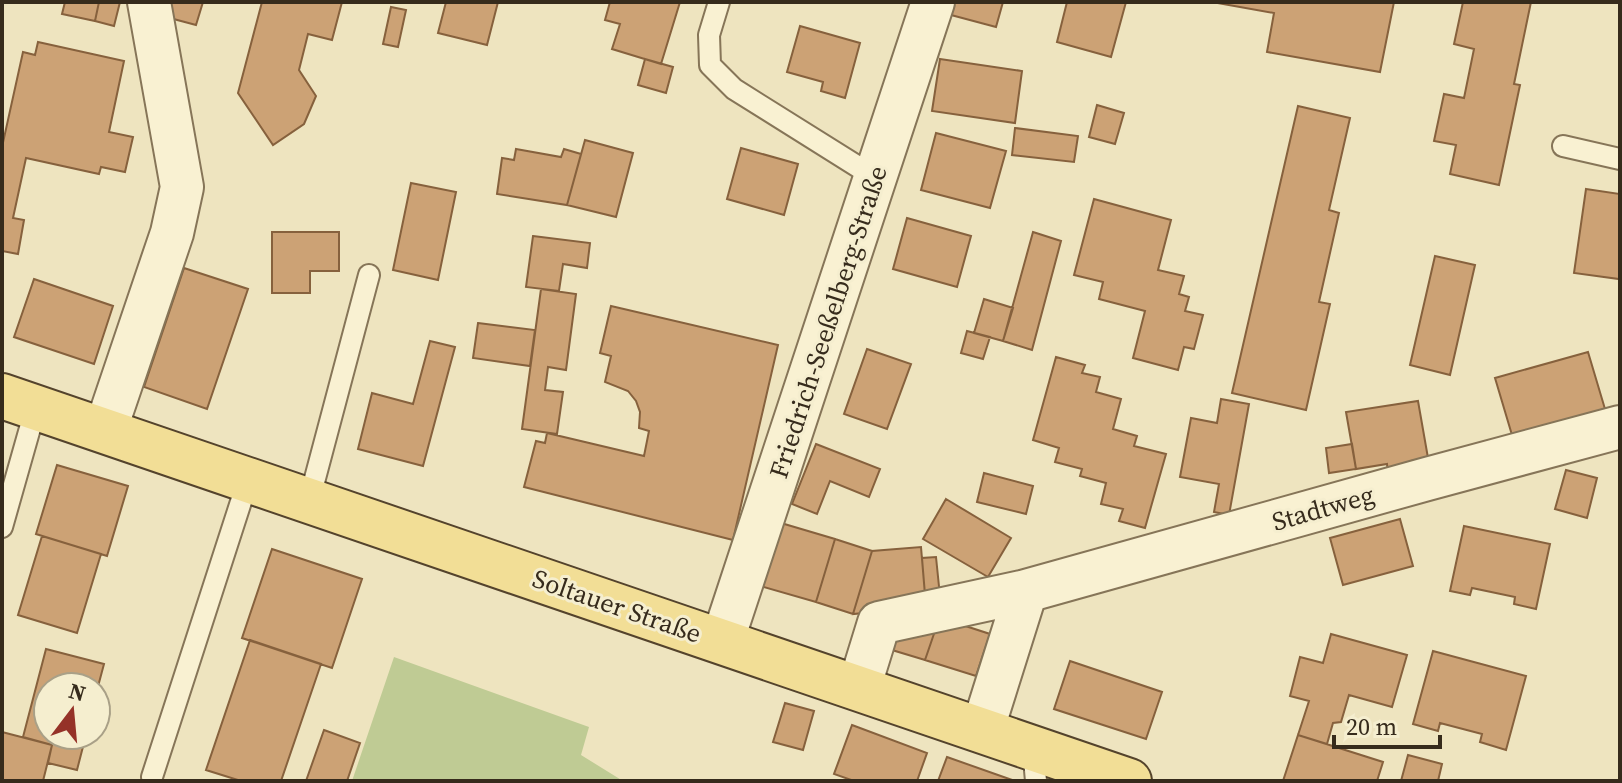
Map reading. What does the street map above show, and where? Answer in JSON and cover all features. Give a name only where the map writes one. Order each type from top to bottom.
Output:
[{"type":"main road","name":"Soltauer Straße","points":[[19,402],[982,731],[1035,765],[1129,781]]},
{"type":"street","points":[[105,431],[172,233],[182,187],[149,2]]},
{"type":"street","name":"Friedrich-Seeßelberg-Straße","points":[[722,642],[933,2]]},
{"type":"street","name":"Stadtweg","points":[[859,688],[879,623],[1026,591],[1620,427]]},
{"type":"street","points":[[982,731],[1026,591]]},
{"type":"lane","points":[[719,2],[709,35],[710,65],[734,89],[876,178]]},
{"type":"lane","points":[[1563,146],[1620,159]]},
{"type":"lane","points":[[309,501],[369,275]]},
{"type":"lane","points":[[2,527],[19,402]]},
{"type":"lane","points":[[152,777],[248,480]]},
{"type":"green space","points":[[394,657],[589,727],[581,755],[623,781],[352,781]]},
{"type":"building","points":[[65,2],[99,2],[95,21],[62,14]]},
{"type":"building","points":[[99,2],[120,2],[114,26],[95,21]]},
{"type":"building","points":[[170,2],[203,2],[196,25],[166,17]]},
{"type":"building","points":[[262,2],[342,2],[332,40],[308,34],[299,70],[316,96],[304,124],[273,145],[238,93]]},
{"type":"building","points":[[446,2],[498,2],[487,45],[438,33]]},
{"type":"building","points":[[610,2],[680,2],[661,64],[612,49],[620,24],[605,20]]},
{"type":"building","points":[[954,2],[1003,2],[996,27],[951,15]]},
{"type":"building","points":[[1067,2],[1126,2],[1111,57],[1057,42]]},
{"type":"building","points":[[1212,2],[1394,2],[1380,72],[1267,52],[1274,13]]},
{"type":"building","points":[[1463,2],[1531,2],[1514,84],[1520,85],[1499,185],[1450,174],[1456,145],[1434,141],[1444,94],[1464,98],[1474,49],[1454,44]]},
{"type":"building","points":[[391,7],[406,10],[398,47],[383,44]]},
{"type":"building","points":[[800,26],[860,43],[845,98],[821,91],[823,82],[787,72]]},
{"type":"building","points":[[38,42],[124,61],[109,132],[133,137],[125,172],[101,167],[99,174],[26,158],[13,218],[24,220],[18,254],[2,251],[2,147],[23,52],[35,55]]},
{"type":"building","points":[[645,59],[673,67],[666,93],[638,85]]},
{"type":"building","points":[[940,59],[1022,71],[1015,123],[932,111]]},
{"type":"building","points":[[1097,105],[1124,113],[1115,144],[1089,137]]},
{"type":"building","points":[[1298,106],[1350,118],[1329,210],[1339,213],[1319,302],[1330,304],[1306,410],[1232,393]]},
{"type":"building","points":[[1015,128],[1078,136],[1074,162],[1012,155]]},
{"type":"building","points":[[936,133],[1006,151],[990,208],[921,190]]},
{"type":"building","points":[[585,140],[633,153],[616,217],[567,205]]},
{"type":"building","points":[[741,148],[798,164],[784,215],[727,199]]},
{"type":"building","points":[[516,149],[561,157],[564,149],[581,154],[567,205],[497,194],[502,158],[514,160]]},
{"type":"building","points":[[411,183],[456,192],[438,280],[393,270]]},
{"type":"building","points":[[1586,189],[1620,194],[1619,279],[1574,273]]},
{"type":"building","points":[[1094,199],[1171,220],[1158,270],[1184,276],[1179,294],[1189,297],[1185,311],[1203,315],[1194,349],[1184,347],[1178,370],[1133,358],[1145,311],[1099,299],[1103,282],[1074,275]]},
{"type":"building","points":[[907,218],[971,236],[957,287],[893,269]]},
{"type":"building","points":[[272,232],[339,232],[339,271],[310,271],[310,293],[272,293]]},
{"type":"building","points":[[1033,232],[1061,241],[1032,350],[1003,341]]},
{"type":"building","points":[[533,236],[590,243],[587,268],[563,264],[559,291],[526,287]]},
{"type":"building","points":[[1435,256],[1475,265],[1450,375],[1410,365]]},
{"type":"building","points":[[184,268],[248,289],[207,409],[144,387]]},
{"type":"building","points":[[34,279],[113,306],[94,364],[14,337]]},
{"type":"building","points":[[541,289],[576,294],[566,370],[548,367],[545,390],[563,392],[557,434],[522,429]]},
{"type":"building","points":[[984,299],[1013,308],[1003,341],[974,333]]},
{"type":"building","points":[[611,306],[778,345],[733,540],[524,487],[536,441],[545,443],[547,433],[644,456],[649,431],[639,428],[640,412],[636,401],[628,391],[605,382],[611,356],[600,353]]},
{"type":"building","points":[[478,323],[535,330],[530,366],[473,358]]},
{"type":"building","points":[[967,331],[990,337],[983,359],[961,353]]},
{"type":"building","points":[[430,341],[455,347],[423,466],[358,449],[372,393],[413,404]]},
{"type":"building","points":[[867,349],[911,364],[887,429],[844,414]]},
{"type":"building","points":[[1588,352],[1605,409],[1512,435],[1495,378]]},
{"type":"building","points":[[1056,357],[1085,365],[1082,373],[1100,377],[1096,392],[1121,399],[1113,429],[1137,436],[1134,446],[1166,454],[1145,528],[1119,521],[1123,509],[1101,504],[1106,483],[1080,476],[1082,469],[1055,462],[1059,448],[1033,440]]},
{"type":"building","points":[[1221,399],[1249,404],[1229,515],[1214,512],[1219,484],[1180,477],[1191,418],[1217,423]]},
{"type":"building","points":[[1418,401],[1428,458],[1410,461],[1411,470],[1388,474],[1387,464],[1356,469],[1346,412]]},
{"type":"building","points":[[816,444],[880,469],[869,497],[830,481],[817,514],[792,504]]},
{"type":"building","points":[[1352,444],[1356,469],[1329,473],[1326,448]]},
{"type":"building","points":[[57,465],[128,486],[107,556],[36,534]]},
{"type":"building","points":[[1566,470],[1597,478],[1587,518],[1555,509]]},
{"type":"building","points":[[984,473],[1033,486],[1026,514],[977,502]]},
{"type":"building","points":[[946,499],[1011,538],[988,577],[923,539]]},
{"type":"building","points":[[1400,519],[1413,566],[1343,585],[1330,538]]},
{"type":"building","points":[[781,523],[835,539],[816,602],[760,586]]},
{"type":"building","points":[[1464,526],[1550,544],[1536,609],[1514,604],[1515,597],[1472,588],[1470,595],[1450,591]]},
{"type":"building","points":[[42,536],[101,554],[77,633],[18,615]]},
{"type":"building","points":[[835,539],[872,551],[853,614],[816,602]]},
{"type":"building","points":[[921,547],[926,607],[853,614],[872,551]]},
{"type":"building","points":[[272,549],[362,579],[332,668],[242,638]]},
{"type":"building","points":[[936,557],[941,606],[926,607],[922,558]]},
{"type":"building","points":[[950,621],[990,634],[976,676],[925,660],[937,625]]},
{"type":"building","points":[[937,625],[925,660],[892,650],[896,639]]},
{"type":"building","points":[[1331,634],[1407,655],[1392,707],[1349,695],[1341,722],[1333,723],[1327,744],[1298,735],[1309,701],[1290,696],[1300,657],[1323,663]]},
{"type":"building","points":[[250,640],[321,664],[281,781],[241,781],[206,770]]},
{"type":"building","points":[[46,649],[104,664],[102,671],[40,671]]},
{"type":"building","points":[[1433,651],[1526,676],[1506,750],[1480,742],[1482,734],[1440,723],[1438,731],[1413,724]]},
{"type":"building","points":[[1070,661],[1162,692],[1146,739],[1054,709]]},
{"type":"building","points":[[32,703],[32,739],[23,737]]},
{"type":"building","points":[[785,703],[814,711],[803,750],[773,742]]},
{"type":"building","points":[[852,725],[927,753],[917,781],[854,781],[834,774]]},
{"type":"building","points":[[324,730],[360,743],[347,781],[306,781]]},
{"type":"building","points":[[2,732],[32,740],[32,751],[50,751],[43,781],[2,781]]},
{"type":"building","points":[[1298,735],[1383,762],[1377,781],[1283,781]]},
{"type":"building","points":[[51,751],[82,751],[77,770],[48,763]]},
{"type":"building","points":[[1408,755],[1442,764],[1438,781],[1401,781]]},
{"type":"building","points":[[947,757],[1015,781],[938,781]]}]
